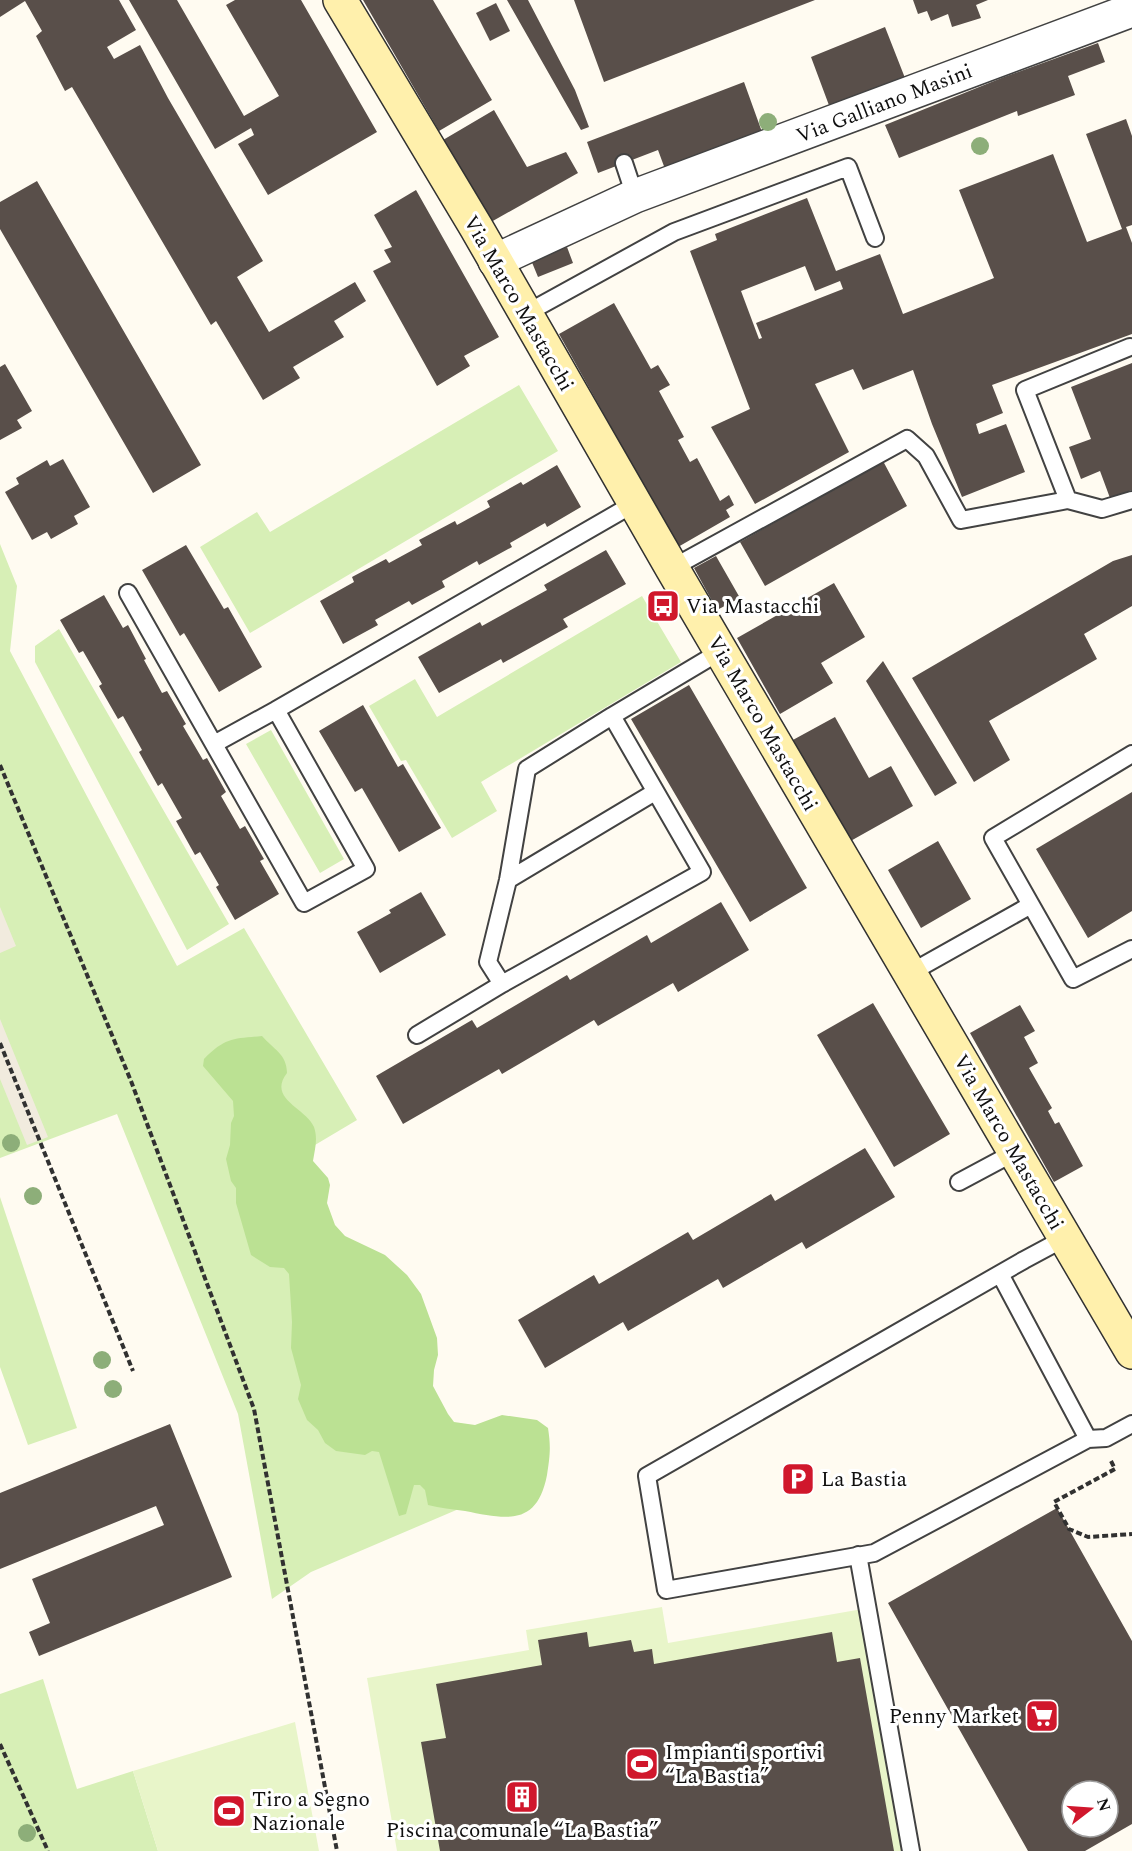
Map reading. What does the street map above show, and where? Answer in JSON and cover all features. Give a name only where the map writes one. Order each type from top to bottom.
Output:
[{"type":"street","name":"Via Marco Mastacchi","points":[[340,0],[495,261],[672,568],[1132,1352]]},
{"type":"street","name":"Via Galliano Masini","points":[[495,261],[635,196],[925,80],[1132,10]]},
{"type":"lane","points":[[624,163],[635,196]]},
{"type":"lane","points":[[525,314],[674,232],[848,167],[875,238]]},
{"type":"lane","points":[[1068,500],[1025,390],[1130,347]]},
{"type":"lane","points":[[672,568],[907,439],[926,456],[962,520],[1068,500],[1102,510],[1132,500]]},
{"type":"lane","points":[[214,744],[635,503]]},
{"type":"lane","points":[[128,593],[304,903],[366,869],[276,710]]},
{"type":"lane","points":[[502,984],[489,962],[508,880],[526,768],[721,651]]},
{"type":"lane","points":[[417,1035],[502,984],[702,872],[612,716]]},
{"type":"lane","points":[[1132,754],[993,838],[1073,979],[1132,949]]},
{"type":"lane","points":[[508,880],[655,792]]},
{"type":"lane","points":[[910,973],[1030,905]]},
{"type":"lane","points":[[959,1182],[1015,1152]]},
{"type":"lane","points":[[1065,1238],[647,1476],[666,1590],[874,1553],[1088,1439],[1106,1438],[1132,1424]]},
{"type":"lane","points":[[1000,1274],[1088,1439]]},
{"type":"lane","points":[[858,1556],[911,1851]]},
{"type":"path","points":[[0,765],[131,1081],[254,1409],[337,1851]]},
{"type":"path","points":[[0,1043],[133,1371]]},
{"type":"path","points":[[1110,1459],[1115,1469],[1054,1502],[1069,1529],[1088,1537],[1132,1534]]},
{"type":"path","points":[[0,1744],[48,1851]]},
{"type":"green space","points":[[519,385],[558,451],[250,633],[200,547],[257,512],[270,532]]},
{"type":"green space","points":[[0,544],[17,586],[10,651],[177,966],[244,928],[357,1120],[283,1164],[461,1508],[311,1572],[272,1599],[238,1414],[117,1114],[0,1158]]},
{"type":"green space","points":[[642,596],[681,662],[481,782],[497,811],[452,838],[406,760],[401,761],[369,706],[415,679],[437,717]]},
{"type":"green space","points":[[59,629],[229,924],[187,950],[35,662],[35,646]]},
{"type":"green space","points":[[271,730],[344,859],[320,873],[246,744]]},
{"type":"green space","points":[[262,1036],[285,1061],[287,1073],[282,1082],[282,1090],[285,1097],[310,1120],[314,1127],[316,1140],[313,1161],[328,1178],[330,1185],[327,1203],[335,1225],[345,1236],[385,1255],[407,1275],[421,1294],[437,1338],[438,1355],[433,1386],[448,1414],[454,1422],[475,1425],[502,1415],[537,1420],[548,1428],[550,1452],[542,1492],[536,1504],[518,1516],[494,1516],[428,1505],[425,1490],[420,1485],[414,1485],[406,1514],[399,1516],[379,1452],[372,1451],[365,1455],[336,1451],[325,1443],[318,1430],[307,1420],[298,1399],[301,1385],[291,1348],[289,1274],[284,1268],[270,1267],[251,1255],[236,1203],[236,1188],[231,1181],[226,1159],[234,1116],[233,1101],[203,1066],[204,1059],[224,1043],[230,1040]]},
{"type":"green space","points":[[0,1197],[77,1428],[28,1445],[0,1367]]},
{"type":"green space","name":"Impianti sportivi “La Bastia”","points":[[662,1607],[668,1643],[874,1607],[916,1851],[397,1851],[367,1678],[529,1650],[526,1630]]},
{"type":"green space","points":[[43,1679],[77,1789],[133,1771],[158,1851],[0,1851],[0,1694]]},
{"type":"green space","name":"Tiro a Segno Nazionale","points":[[295,1722],[319,1851],[158,1851],[133,1771]]},
{"type":"shaded area","points":[[0,907],[16,946],[0,953]]},
{"type":"shaded area","points":[[0,1019],[48,1137],[27,1145],[0,1079]]},
{"type":"building","points":[[0,0],[119,0],[136,30],[107,47],[114,59],[140,45],[168,98],[263,261],[237,277],[269,332],[355,282],[366,301],[334,321],[344,337],[293,367],[300,378],[263,400],[216,321],[211,325],[72,87],[65,91],[36,36],[42,31],[25,1],[0,17]]},
{"type":"building","points":[[129,0],[177,0],[244,116],[279,96],[226,5],[235,0],[301,0],[377,132],[268,195],[238,144],[254,135],[251,128],[215,149]]},
{"type":"building","points":[[363,0],[433,0],[492,100],[439,131]]},
{"type":"building","points":[[507,0],[528,0],[575,90],[589,127],[581,130]]},
{"type":"building","points":[[574,0],[815,0],[604,82]]},
{"type":"building","points":[[913,0],[988,0],[976,5],[981,18],[952,27],[948,14],[931,21],[927,11],[918,14]]},
{"type":"building","points":[[496,3],[510,31],[490,41],[476,13]]},
{"type":"building","points":[[885,27],[905,78],[830,108],[811,57]]},
{"type":"building","points":[[1098,43],[1105,62],[1068,76],[1075,95],[1018,116],[1017,111],[899,158],[885,125],[1004,77]]},
{"type":"building","points":[[744,82],[762,132],[665,169],[658,150],[598,173],[587,142]]},
{"type":"building","points":[[494,110],[527,167],[566,152],[578,173],[491,222],[443,140]]},
{"type":"building","points":[[1126,119],[1132,136],[1132,225],[1126,227],[1132,243],[1132,334],[992,385],[1003,413],[976,424],[979,434],[1006,424],[1025,472],[962,497],[913,370],[863,390],[853,369],[815,384],[849,452],[755,504],[711,427],[750,409],[690,251],[717,240],[715,234],[807,198],[836,271],[880,254],[903,314],[994,278],[959,190],[1053,154],[1087,242],[1122,229],[1086,134]],"holes":[[[805,266],[815,291],[840,281],[843,289],[756,323],[762,338],[759,339],[741,291]]]},
{"type":"building","points":[[37,181],[201,465],[153,493],[0,229],[0,202]]},
{"type":"building","points":[[416,190],[499,337],[464,356],[470,366],[437,386],[373,271],[391,262],[384,250],[392,247],[374,215]]},
{"type":"building","points":[[567,247],[573,263],[538,277],[531,260]]},
{"type":"building","points":[[614,303],[651,369],[658,365],[670,385],[659,391],[684,437],[678,440],[690,462],[697,458],[720,501],[729,495],[734,505],[726,510],[730,517],[678,547],[559,334]]},
{"type":"building","points":[[1132,363],[1132,490],[1110,498],[1100,471],[1081,479],[1069,447],[1091,439],[1071,387]]},
{"type":"building","points":[[5,364],[32,411],[17,420],[22,428],[0,440],[0,367]]},
{"type":"building","points":[[63,459],[90,507],[74,516],[78,524],[51,539],[47,532],[32,540],[5,492],[19,484],[16,478],[47,460],[50,466]]},
{"type":"building","points":[[883,461],[907,506],[765,586],[740,542]]},
{"type":"building","points":[[557,465],[581,507],[547,527],[545,523],[510,543],[512,547],[479,565],[477,561],[442,581],[445,587],[412,605],[409,601],[375,620],[378,625],[343,644],[320,601],[354,582],[352,577],[386,559],[389,563],[422,545],[419,540],[455,521],[457,525],[490,507],[487,501],[521,482],[523,485]]},
{"type":"building","points":[[186,545],[224,609],[228,607],[262,667],[219,692],[184,633],[180,636],[142,570]]},
{"type":"building","points":[[606,550],[626,584],[563,619],[568,627],[503,663],[501,659],[439,693],[418,657],[480,622],[482,626],[547,590],[544,585]]},
{"type":"building","points":[[1132,555],[1132,606],[1084,634],[1097,659],[989,721],[1010,760],[974,782],[912,678],[1113,561]]},
{"type":"building","points":[[716,556],[740,598],[717,610],[694,568]]},
{"type":"building","points":[[834,583],[865,637],[821,663],[833,683],[780,714],[737,638]]},
{"type":"building","points":[[104,595],[123,628],[128,625],[162,693],[167,691],[186,724],[183,726],[203,760],[207,758],[226,792],[221,796],[240,829],[245,826],[264,859],[260,861],[279,894],[235,920],[200,852],[195,855],[176,821],[182,818],[162,783],[158,786],[123,716],[118,719],[83,651],[79,653],[60,620]]},
{"type":"building","points":[[883,661],[957,783],[935,796],[866,681]]},
{"type":"building","points":[[689,685],[807,888],[750,922],[631,719]]},
{"type":"building","points":[[363,705],[398,767],[403,764],[441,828],[399,852],[362,788],[355,792],[319,731]]},
{"type":"building","points":[[835,717],[869,778],[891,766],[913,806],[847,843],[791,741]]},
{"type":"building","points":[[1132,792],[1132,911],[1088,938],[1036,849]]},
{"type":"building","points":[[938,841],[971,899],[921,928],[888,870]]},
{"type":"building","points":[[421,892],[446,935],[380,973],[357,932],[391,913],[389,910]]},
{"type":"building","points":[[721,902],[749,950],[678,992],[673,983],[598,1026],[594,1020],[502,1074],[499,1069],[403,1124],[376,1076],[472,1020],[477,1028],[567,975],[570,980],[647,935],[651,943]]},
{"type":"building","points":[[873,1003],[950,1134],[894,1167],[817,1035]]},
{"type":"building","points":[[1020,1005],[1035,1031],[1024,1037],[1038,1063],[1029,1068],[1052,1108],[1048,1111],[1055,1124],[1059,1122],[1083,1166],[1054,1182],[970,1033]]},
{"type":"building","points":[[865,1148],[895,1197],[806,1249],[802,1242],[723,1288],[718,1279],[628,1331],[623,1322],[545,1368],[518,1320],[594,1275],[599,1284],[688,1232],[693,1240],[771,1194],[775,1201]]},
{"type":"building","points":[[170,1424],[232,1577],[39,1656],[29,1632],[50,1623],[32,1579],[164,1525],[156,1506],[0,1569],[0,1493]]},
{"type":"building","name":"Penny Market","points":[[1057,1508],[1132,1641],[1132,1824],[1120,1831],[1120,1779],[1060,1779],[1060,1839],[1106,1839],[1085,1851],[1028,1851],[888,1603]]},
{"type":"building","name":"Impianti sportivi “La Bastia”","points":[[587,1632],[589,1647],[631,1640],[634,1652],[652,1649],[654,1664],[832,1632],[837,1662],[860,1658],[894,1851],[440,1851],[421,1742],[446,1738],[436,1684],[542,1665],[538,1640]]},
{"type":"place","name":"Via Mastacchi","points":[[663,606]]},
{"type":"place","name":"La Bastia","points":[[798,1479]]},
{"type":"place","name":"Penny Market","points":[[1042,1716]]},
{"type":"place","name":"Impianti sportivi “La Bastia”","points":[[642,1764]]},
{"type":"place","name":"Piscina comunale “La Bastia”","points":[[522,1797]]},
{"type":"place","name":"Tiro a Segno Nazionale","points":[[229,1811]]}]
